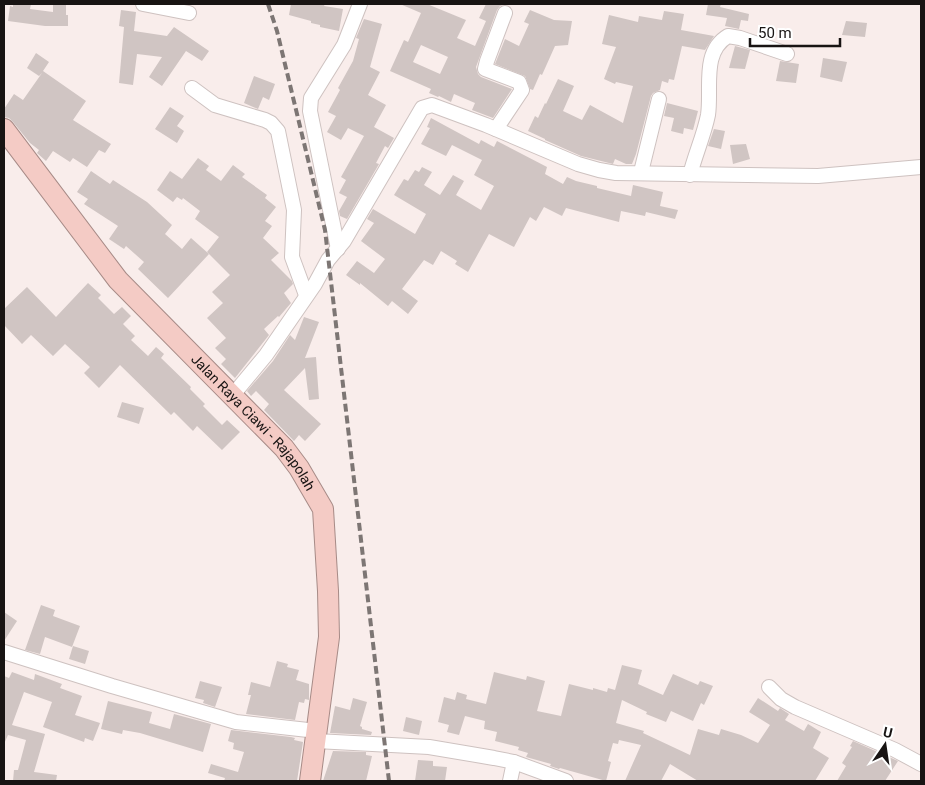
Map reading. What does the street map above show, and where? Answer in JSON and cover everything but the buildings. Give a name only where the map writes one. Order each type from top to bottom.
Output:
[{"type":"highway","name":"Jalan Raya Ciawi - Rajapolah","points":[[4,130],[118,280],[284,448],[299,468],[323,508],[329,637],[310,781]]},
{"type":"street","points":[[143,4],[189,12]]},
{"type":"street","points":[[338,249],[312,120],[311,98],[344,46],[360,4]]},
{"type":"street","points":[[496,129],[522,90],[519,82],[486,69],[487,61],[505,13]]},
{"type":"street","points":[[690,175],[708,115],[708,73],[716,48],[721,40],[728,36],[740,38],[787,54]]},
{"type":"street","points":[[192,88],[215,105],[265,120],[271,123],[278,131],[294,210],[292,257],[306,295]]},
{"type":"street","points":[[641,172],[659,99]]},
{"type":"street","points":[[232,396],[266,355],[328,260],[344,241],[422,108],[432,105],[496,129],[578,164],[616,173],[818,176],[921,167]]},
{"type":"street","points":[[4,652],[236,722],[316,736],[428,747],[514,762],[566,781]]},
{"type":"street","points":[[769,687],[781,699],[796,707],[896,750],[921,764]]},
{"type":"street","points":[[510,781],[514,762]]},
{"type":"railway","points":[[268,4],[277,31],[325,230],[389,781]]}]
